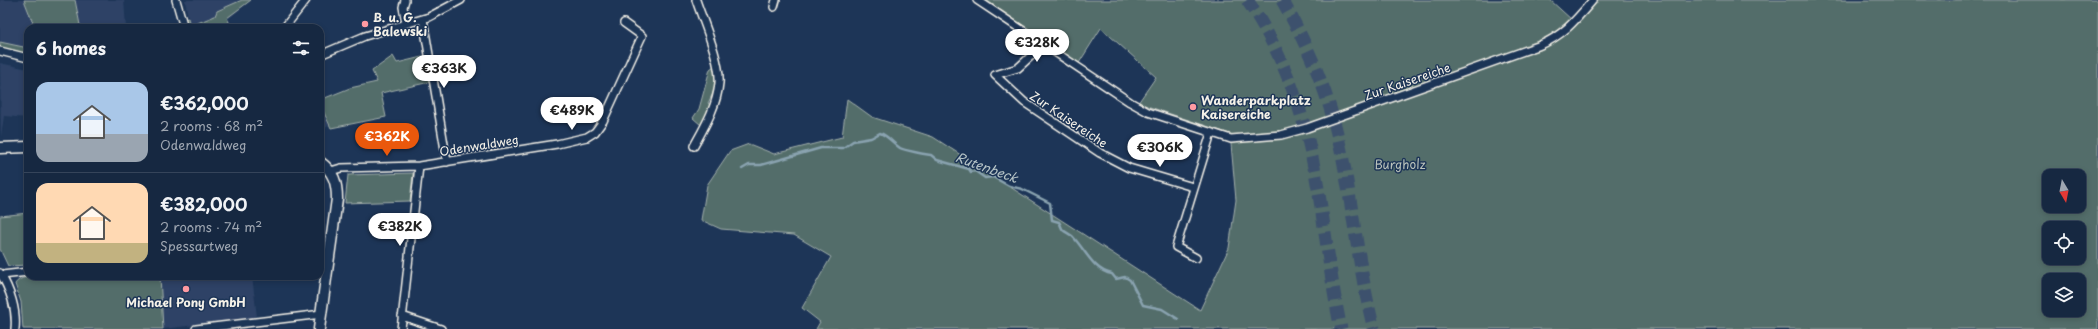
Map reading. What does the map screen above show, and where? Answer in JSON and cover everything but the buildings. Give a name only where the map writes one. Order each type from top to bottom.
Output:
[{"type":"street","points":[[176,0],[183,24]]},
{"type":"street","points":[[287,24],[306,0]]},
{"type":"street","points":[[405,0],[403,7],[406,23]]},
{"type":"street","points":[[324,53],[365,36],[439,13],[461,0]]},
{"type":"street","points":[[694,146],[711,114],[719,83],[717,64],[696,0]]},
{"type":"street","name":"Zur Kaisereiche","points":[[977,0],[1130,102],[1148,112],[1231,139],[1281,135],[1315,126],[1552,41],[1572,26],[1593,0]]},
{"type":"street","points":[[422,19],[447,162]]},
{"type":"street","name":"Odenwaldweg","points":[[331,171],[341,168],[419,166],[587,137],[595,132],[599,127],[611,106],[642,36],[624,23]]},
{"type":"street","name":"Zur Kaisereiche","points":[[1044,44],[1018,68],[995,75],[1024,102],[1100,153],[1129,168],[1193,187]]},
{"type":"street","points":[[0,51],[24,57]]},
{"type":"street","points":[[1196,258],[1176,247],[1193,187],[1211,133]]},
{"type":"street","points":[[0,148],[24,147]]},
{"type":"street","points":[[319,329],[337,199],[337,187],[331,171],[324,165]]},
{"type":"street","points":[[401,329],[419,166]]},
{"type":"street","points":[[15,329],[14,308],[1,274],[24,272]]},
{"type":"street","points":[[199,329],[242,326],[322,314]]},
{"type":"street","points":[[402,316],[441,329]]},
{"type":"shaded area","points":[[0,0],[24,0],[33,24],[24,24],[24,47],[0,42]]},
{"type":"shaded area","points":[[75,0],[124,0],[126,24],[80,24]]},
{"type":"shaded area","points":[[185,0],[251,0],[228,19],[230,22],[229,24],[189,24]]},
{"type":"shaded area","points":[[0,63],[24,68],[24,118],[4,116],[1,137]]},
{"type":"shaded area","points":[[324,113],[329,125],[324,129]]},
{"type":"shaded area","points":[[252,280],[257,317],[163,329],[160,281]]},
{"type":"green space","points":[[24,0],[75,0],[80,24],[33,24]]},
{"type":"green space","points":[[242,0],[251,0],[227,18],[229,22],[228,24],[195,24],[215,16],[217,11]]},
{"type":"green space","name":"Burgholz","points":[[986,0],[1550,0],[1572,20],[1591,0],[2098,0],[2098,329],[816,329],[820,322],[802,308],[831,257],[794,235],[721,229],[701,220],[707,185],[730,151],[749,144],[774,154],[842,137],[847,99],[872,117],[933,137],[1200,310],[1229,248],[1236,200],[1231,144],[1236,136],[1138,103],[1156,77],[1101,28],[1079,63]]},
{"type":"green space","points":[[188,18],[190,24],[187,24],[185,19]]},
{"type":"green space","points":[[0,42],[24,47],[24,53],[0,47]]},
{"type":"green space","points":[[393,56],[397,63],[426,56],[430,82],[381,93],[386,117],[331,128],[324,113],[324,98],[350,88],[377,82],[372,71]]},
{"type":"green space","points":[[714,66],[716,90],[708,103],[712,108],[701,125],[693,118],[699,109],[710,69]]},
{"type":"green space","points":[[413,173],[410,201],[345,203],[348,175]]},
{"type":"green space","points":[[24,213],[24,265],[8,266],[0,249],[0,216]]},
{"type":"green space","points":[[23,278],[24,280],[160,280],[163,329],[23,329],[21,302],[15,284]]},
{"type":"waterway","name":"Rutenbeck","points":[[742,169],[749,165],[761,165],[821,148],[843,148],[853,141],[871,138],[880,133],[902,149],[931,155],[937,160],[969,169],[971,172],[975,171],[985,178],[993,177],[1009,186],[1022,189],[1050,203],[1052,220],[1059,222],[1063,230],[1073,237],[1100,269],[1112,274],[1116,279],[1125,277],[1130,280],[1143,305],[1162,309],[1178,319]]},
{"type":"tunnel","points":[[1247,0],[1266,31],[1282,63],[1296,97],[1306,132],[1317,181],[1341,329]]},
{"type":"tunnel","points":[[1282,0],[1310,54],[1331,111],[1344,165],[1362,275],[1374,329]]},
{"type":"place","name":"B. u. G. Balewski","points":[[365,24]]},
{"type":"place","name":"Wanderparkplatz Kaisereiche","points":[[1193,107]]},
{"type":"place","name":"Michael Pony GmbH","points":[[186,289]]}]
